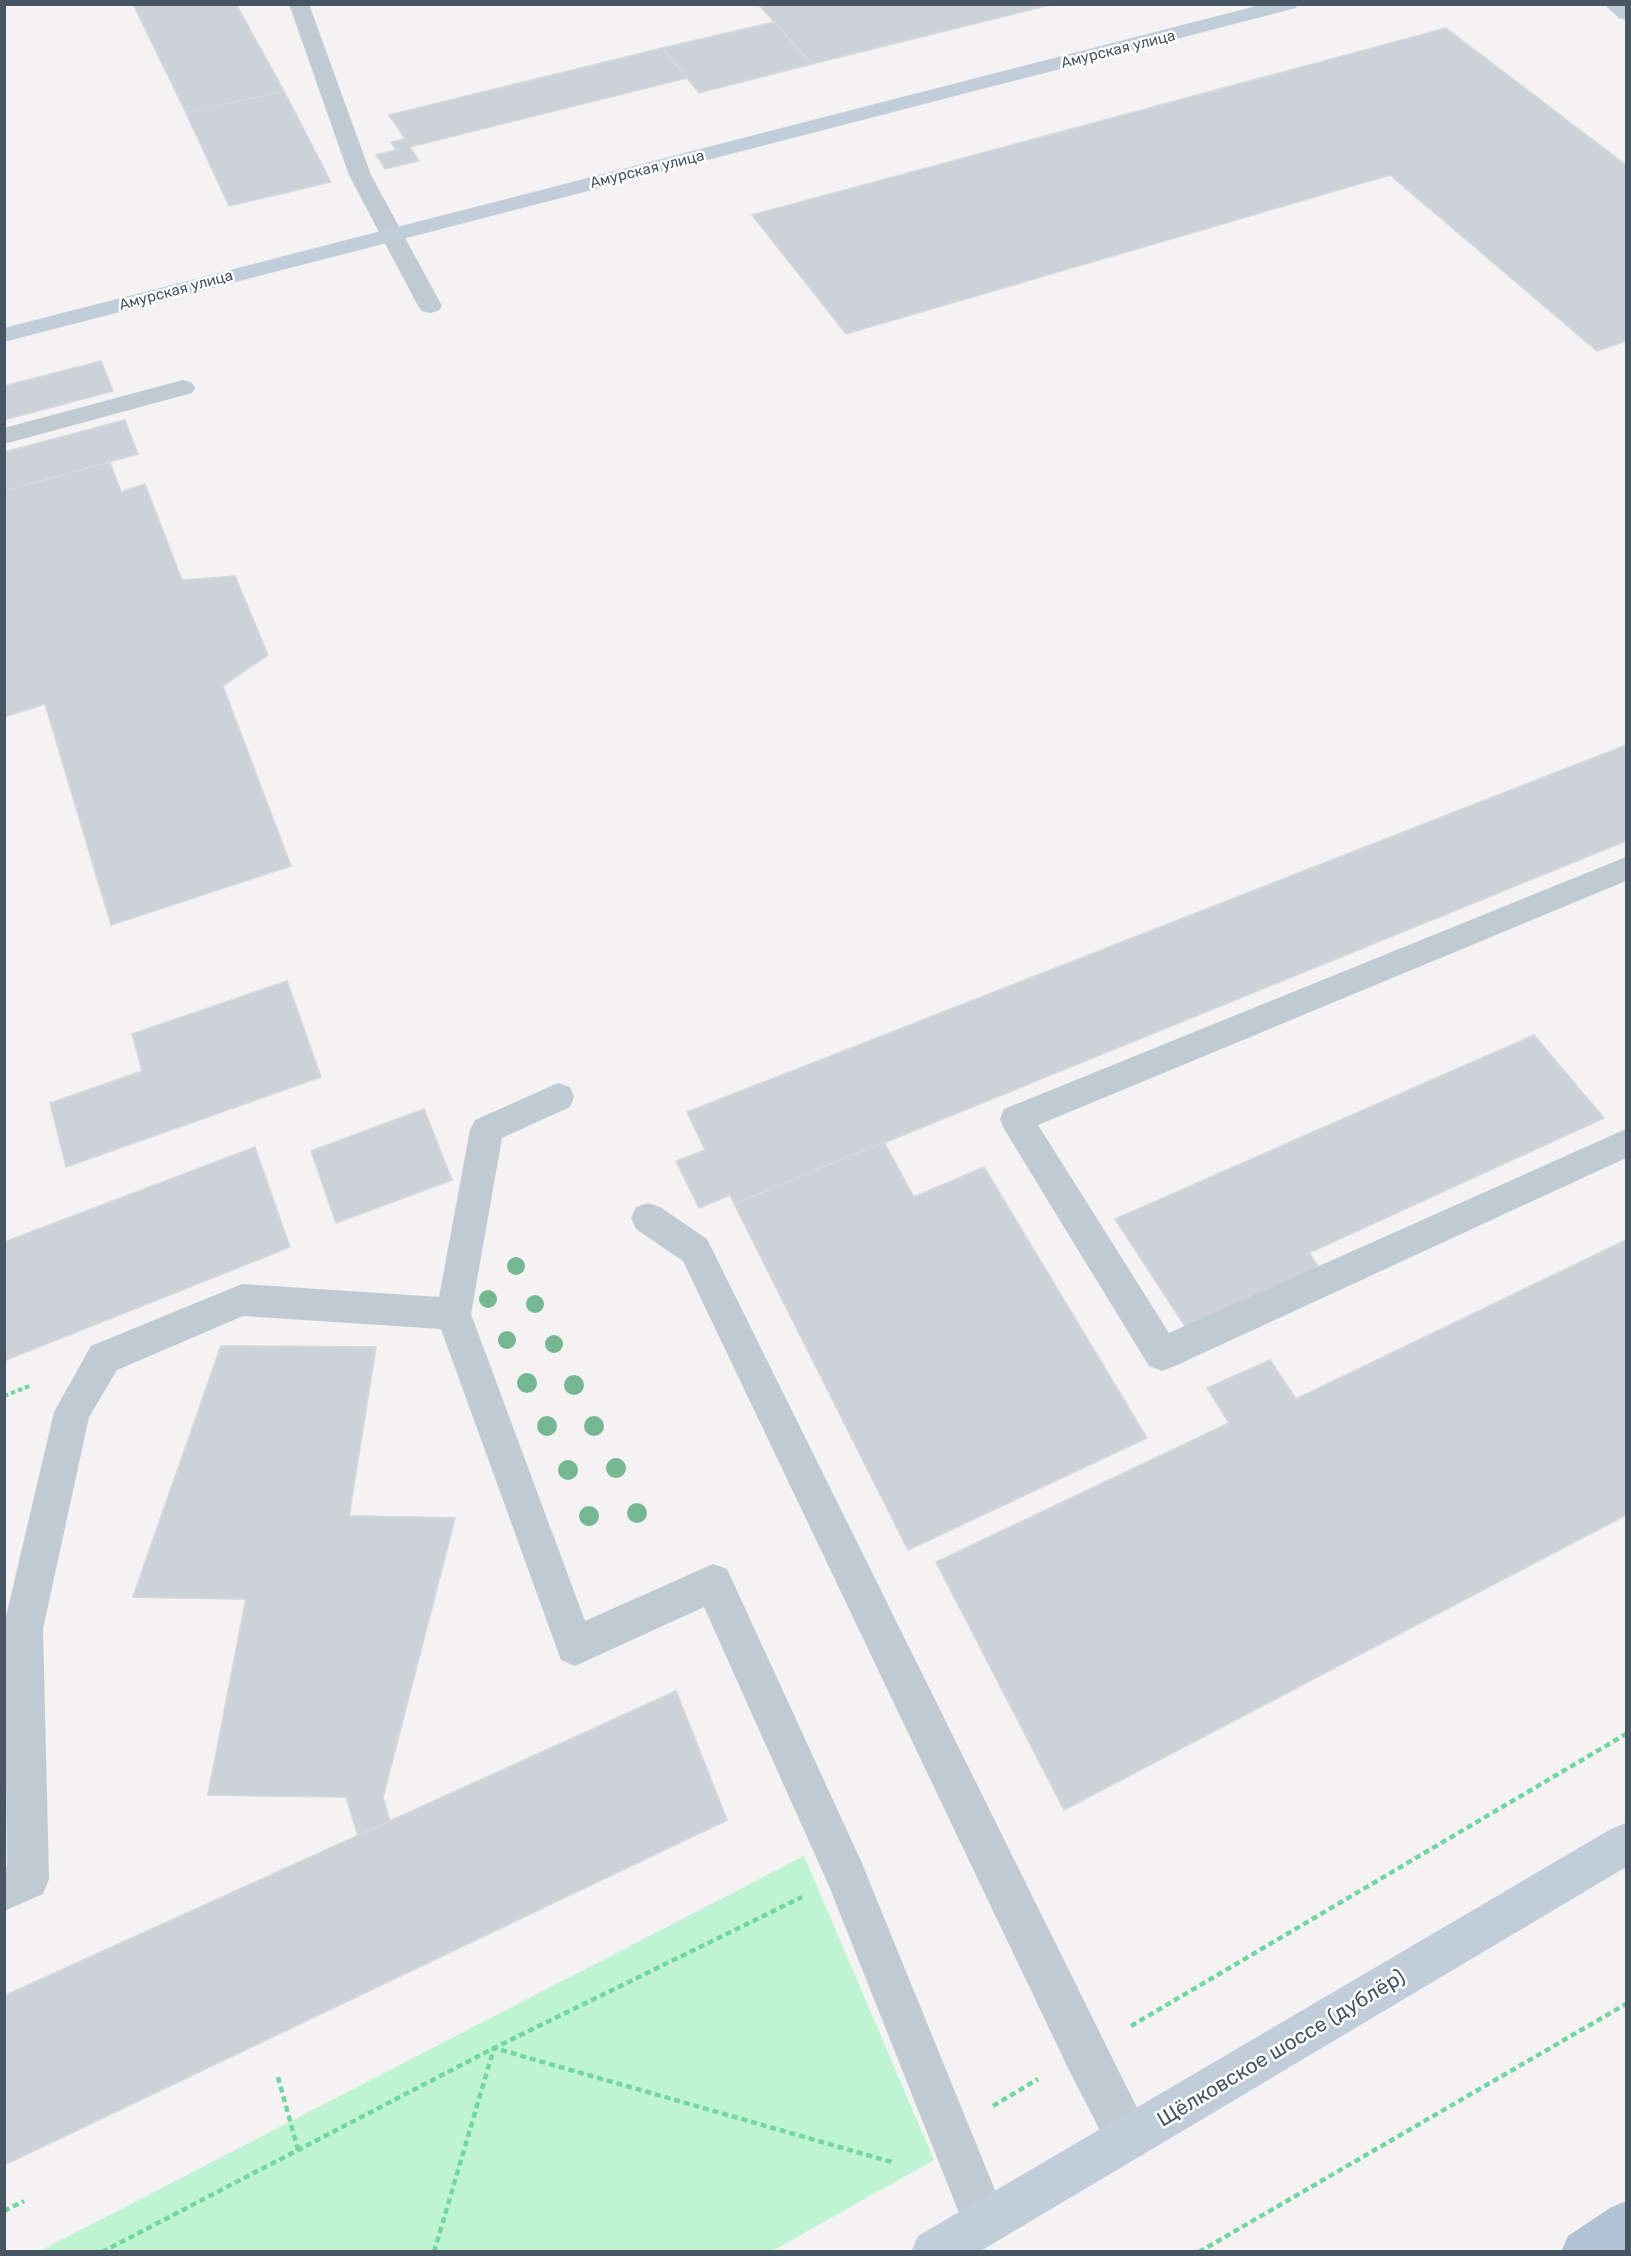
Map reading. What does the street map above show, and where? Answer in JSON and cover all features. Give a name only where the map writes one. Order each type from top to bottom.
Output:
[{"type":"main road","points":[[1582,2252],[1626,2224]]},
{"type":"street","name":"Амурская улица","points":[[4,335],[1289,4]]},
{"type":"street","points":[[1613,4],[1626,14]]},
{"type":"street","name":"Щёлковское шоссе (дублёр)","points":[[934,2252],[1626,1844]]},
{"type":"street","points":[[1582,2252],[1626,2199]]},
{"type":"lane","points":[[299,4],[360,175],[430,306]]},
{"type":"lane","points":[[4,436],[183,388]]},
{"type":"lane","points":[[1626,869],[1016,1119],[1162,1354],[1626,1143]]},
{"type":"lane","points":[[558,1097],[486,1130],[453,1314],[575,1646],[713,1583],[846,1876],[985,2222]]},
{"type":"lane","points":[[648,1218],[694,1250],[1128,2138]]},
{"type":"lane","points":[[4,1890],[28,1879],[23,1629],[72,1412],[104,1358],[242,1300],[453,1314]]},
{"type":"path","points":[[949,2132],[1626,1734]]},
{"type":"path","points":[[102,2252],[494,2048],[846,1876]]},
{"type":"path","points":[[1199,2252],[1626,2004]]},
{"type":"path","points":[[494,2048],[895,2163]]},
{"type":"path","points":[[434,2252],[494,2048]]},
{"type":"path","points":[[278,2077],[298,2150]]},
{"type":"path","points":[[4,2211],[24,2201]]},
{"type":"green space","points":[[804,1856],[934,2160],[772,2251],[40,2251]]},
{"type":"building","points":[[133,4],[236,4],[284,91],[186,113]]},
{"type":"building","points":[[758,4],[1054,4],[812,64]]},
{"type":"building","points":[[774,22],[812,64],[699,93],[662,48]]},
{"type":"building","points":[[1446,28],[1626,165],[1626,341],[1597,351],[1390,175],[846,334],[752,215]]},
{"type":"building","points":[[662,48],[687,78],[410,147],[419,161],[385,169],[376,155],[396,150],[391,142],[405,139],[389,115]]},
{"type":"building","points":[[284,91],[331,182],[229,206],[186,113]]},
{"type":"building","points":[[101,361],[113,391],[4,420],[4,386]]},
{"type":"building","points":[[125,420],[138,454],[4,491],[4,452]]},
{"type":"building","points":[[110,462],[121,492],[145,484],[182,580],[235,576],[268,655],[223,686],[291,866],[111,925],[45,704],[4,717],[4,491]]},
{"type":"building","points":[[1626,745],[1626,841],[734,1204],[730,1195],[699,1208],[676,1161],[705,1150],[687,1112]]},
{"type":"building","points":[[287,981],[321,1077],[66,1167],[50,1103],[142,1071],[132,1034]]},
{"type":"building","points":[[1534,1035],[1604,1118],[1309,1253],[1321,1270],[1188,1331],[1115,1219]]},
{"type":"building","points":[[424,1109],[452,1180],[336,1223],[311,1151]]},
{"type":"building","points":[[884,1142],[914,1197],[984,1167],[1147,1438],[908,1550],[734,1204]]},
{"type":"building","points":[[255,1147],[290,1247],[4,1361],[4,1242]]},
{"type":"building","points":[[1626,1240],[1626,1515],[1064,1810],[936,1562],[1229,1423],[1207,1388],[1270,1360],[1296,1399]]},
{"type":"building","points":[[221,1346],[376,1347],[349,1516],[455,1518],[383,1797],[208,1795],[246,1599],[133,1597]]},
{"type":"building","points":[[221,1346],[376,1347],[349,1516],[455,1518],[383,1797],[390,1822],[676,1691],[727,1820],[4,2165],[4,1996],[358,1836],[346,1797],[208,1795],[246,1599],[133,1597]]},
{"type":"building","points":[[676,1691],[727,1820],[4,2165],[4,1996]]}]
